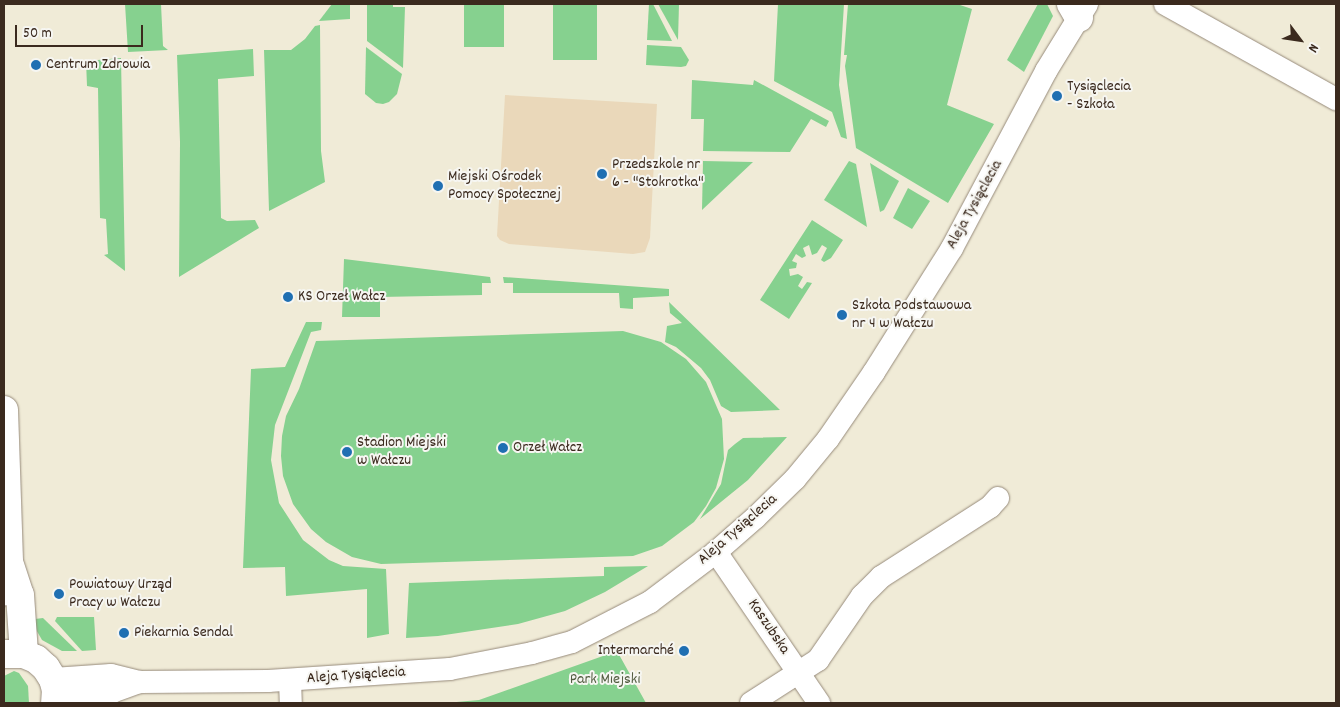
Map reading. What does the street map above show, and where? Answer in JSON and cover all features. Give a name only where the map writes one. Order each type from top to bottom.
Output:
[{"type":"main road","points":[[4,410],[9,564],[4,592]]},
{"type":"main road","points":[[9,564],[20,594],[9,652],[36,659],[46,668],[55,695]]},
{"type":"street","points":[[1165,4],[1336,99]]},
{"type":"street","name":"Aleja Tysiąclecia","points":[[55,695],[112,692],[140,682],[290,680],[450,669],[572,642],[650,602],[716,552],[795,478],[851,406],[952,248],[1079,8]]},
{"type":"street","points":[[751,703],[799,674],[818,660],[862,596],[881,577],[990,507],[998,498]]},
{"type":"street","name":"Kaszubska","points":[[716,552],[819,703]]},
{"type":"street","points":[[290,680],[291,703]]},
{"type":"shaded area","points":[[505,95],[657,104],[650,238],[645,252],[633,254],[509,244],[500,240],[497,236]]},
{"type":"green space","points":[[125,4],[161,4],[163,46],[168,50],[128,52]]},
{"type":"green space","points":[[332,4],[350,4],[350,19],[319,21]]},
{"type":"green space","points":[[367,4],[393,4],[393,7],[405,7],[403,68],[367,41]]},
{"type":"green space","points":[[464,4],[504,4],[504,47],[464,47]]},
{"type":"green space","points":[[553,4],[597,4],[597,60],[553,60]]},
{"type":"green space","points":[[649,4],[653,4],[672,41],[647,40]]},
{"type":"green space","points":[[658,4],[679,4],[678,40]]},
{"type":"green space","points":[[778,4],[844,4],[839,85],[847,139],[841,137],[832,112],[774,81]]},
{"type":"green space","points":[[848,4],[957,4],[972,9],[947,105],[994,124],[948,203],[856,148],[845,66],[847,55],[844,55]]},
{"type":"green space","points":[[1038,4],[1047,4],[1053,16],[1024,72],[1007,60]]},
{"type":"green space","points":[[320,25],[321,151],[325,182],[269,211],[264,50],[291,50],[305,39],[315,26]]},
{"type":"green space","points":[[647,45],[681,47],[689,60],[686,66],[681,67],[646,65]]},
{"type":"green space","points":[[366,47],[402,74],[397,94],[389,102],[383,104],[376,103],[365,94]]},
{"type":"green space","points":[[253,49],[254,76],[218,79],[221,218],[227,221],[255,220],[259,228],[179,277],[180,142],[177,55]]},
{"type":"green space","points":[[121,58],[125,271],[104,255],[108,254],[106,219],[100,218],[98,88],[87,86],[86,61]]},
{"type":"green space","points":[[692,80],[753,85],[754,80],[829,121],[826,127],[811,119],[790,152],[703,151],[704,119],[691,119]]},
{"type":"green space","points":[[703,161],[753,162],[702,210]]},
{"type":"green space","points":[[849,161],[856,164],[867,227],[824,200]]},
{"type":"green space","points":[[870,163],[899,181],[884,210],[880,212]]},
{"type":"green space","points":[[908,188],[930,201],[912,229],[893,218]]},
{"type":"green space","points":[[812,220],[843,240],[831,258],[824,262],[821,260],[827,248],[822,245],[817,253],[812,255],[809,245],[803,248],[806,256],[802,258],[796,254],[792,261],[797,263],[796,268],[789,269],[790,276],[798,274],[803,277],[798,286],[802,289],[807,282],[812,283],[789,319],[760,300]]},
{"type":"green space","points":[[344,259],[490,277],[491,283],[482,283],[482,295],[380,297],[380,317],[342,317]]},
{"type":"green space","points":[[503,277],[669,289],[669,296],[633,298],[633,309],[620,308],[619,293],[513,293],[513,283],[504,283]]},
{"type":"green space","points":[[669,302],[780,410],[731,412],[721,406],[710,380],[701,368],[676,347],[665,342],[667,326],[682,323],[670,313]]},
{"type":"green space","points":[[306,322],[322,322],[321,330],[311,332],[275,425],[271,460],[279,503],[303,540],[329,560],[343,566],[386,569],[389,634],[367,638],[367,589],[286,596],[285,567],[243,568],[251,369],[285,367]]},
{"type":"green space","points":[[623,331],[661,342],[686,359],[706,382],[722,419],[724,459],[716,488],[694,522],[662,546],[633,556],[381,564],[352,557],[326,542],[311,529],[293,504],[283,476],[282,436],[286,416],[299,389],[316,341]]},
{"type":"green space","points":[[787,437],[748,480],[700,519],[721,484],[728,450],[743,438]]},
{"type":"green space","points":[[648,566],[605,592],[565,611],[518,624],[438,636],[406,638],[409,583],[604,576],[604,567]]},
{"type":"green space","points":[[57,617],[94,617],[96,650],[82,651],[55,621]]},
{"type":"green space","points":[[43,618],[77,651],[62,651],[42,640],[34,626],[35,619]]},
{"type":"green space","name":"Park Miejski","points":[[617,651],[646,703],[445,703],[479,700]]},
{"type":"green space","points":[[14,671],[19,673],[28,686],[29,703],[4,703],[4,676]]},
{"type":"place","name":"Centrum Zdrowia","points":[[36,65]]},
{"type":"place","name":"Tysiąclecia - Szkoła","points":[[1057,96]]},
{"type":"place","name":"Przedszkole nr 6 - \"Stokrotka\"","points":[[602,174]]},
{"type":"place","name":"Miejski Ośrodek Pomocy Społecznej","points":[[438,186]]},
{"type":"place","name":"KS Orzeł Wałcz","points":[[288,297]]},
{"type":"place","name":"Szkoła Podstawowa nr 4 w Wałczu","points":[[842,315]]},
{"type":"place","name":"Orzeł Wałcz","points":[[503,448]]},
{"type":"place","name":"Stadion Miejski w Wałczu","points":[[347,452]]},
{"type":"place","name":"Powiatowy Urząd Pracy w Wałczu","points":[[59,594]]},
{"type":"place","name":"Piekarnia Sendal","points":[[124,633]]},
{"type":"place","name":"Intermarché","points":[[684,651]]}]
